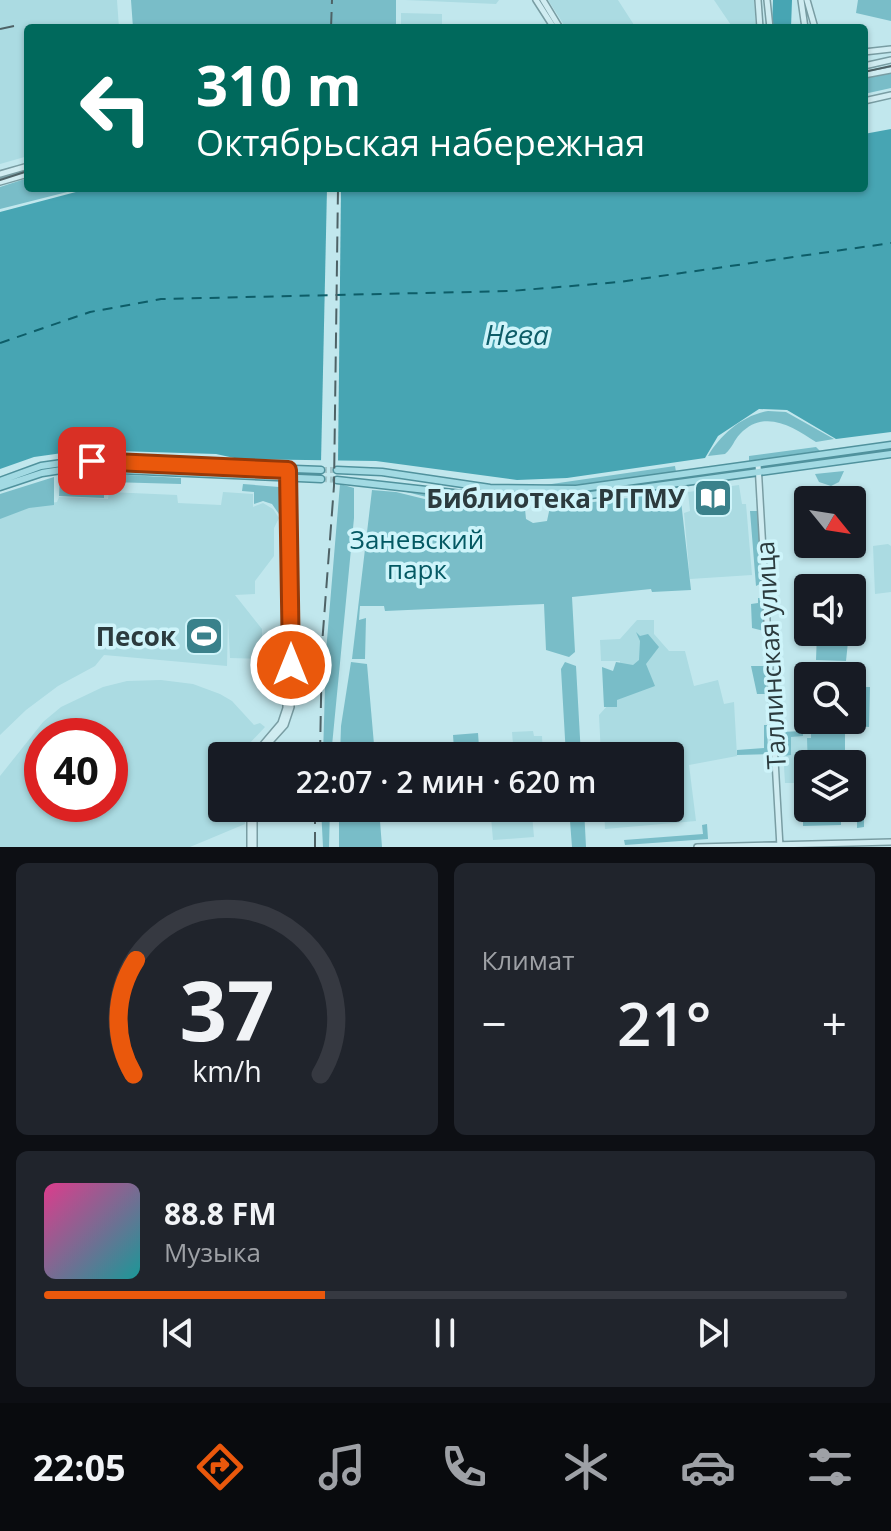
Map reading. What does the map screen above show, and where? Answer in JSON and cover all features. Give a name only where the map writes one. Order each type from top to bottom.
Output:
[{"type":"main road","points":[[337,470],[535,490],[576,489],[891,445]]},
{"type":"main road","points":[[337,480],[527,499],[576,497],[891,454]]},
{"type":"main road","points":[[0,484],[41,466],[76,461],[321,470]]},
{"type":"main road","points":[[0,484],[74,468],[288,480],[321,479]]},
{"type":"street","points":[[536,0],[551,24]]},
{"type":"street","points":[[543,0],[558,24]]},
{"type":"street","points":[[758,0],[760,24]]},
{"type":"street","points":[[767,0],[770,24]]},
{"type":"street","points":[[804,0],[805,24]]},
{"type":"street","points":[[804,0],[813,24]]},
{"type":"street","points":[[868,52],[891,49]]},
{"type":"street","points":[[868,65],[891,60]]},
{"type":"street","points":[[868,74],[891,70]]},
{"type":"street","points":[[868,99],[891,95]]},
{"type":"street","points":[[0,174],[24,167]]},
{"type":"street","points":[[0,182],[24,175]]},
{"type":"street","name":"Таллинская улица","points":[[758,464],[780,844]]},
{"type":"street","points":[[266,742],[281,723],[286,708],[288,470]]},
{"type":"street","points":[[252,822],[252,847]]},
{"type":"street","points":[[697,847],[891,842]]},
{"type":"shaded area","points":[[0,0],[117,0],[119,24],[24,24],[24,157],[0,164]]},
{"type":"shaded area","points":[[405,0],[499,0],[496,4]]},
{"type":"shaded area","points":[[548,0],[618,0],[633,24],[563,24]]},
{"type":"shaded area","points":[[714,0],[754,0],[756,24],[730,24]]},
{"type":"shaded area","points":[[401,13],[442,14],[442,24],[401,24]]},
{"type":"shaded area","points":[[739,485],[742,504],[746,504],[752,575],[690,579],[684,513],[690,511],[688,492]]},
{"type":"shaded area","points":[[109,492],[177,495],[178,503],[221,505],[223,492],[253,494],[253,507],[263,503],[273,509],[279,518],[274,528],[274,556],[255,581],[255,594],[235,595],[262,629],[262,659],[230,658],[228,618],[227,666],[104,655],[95,666],[58,686],[26,710],[0,735],[0,517],[31,506],[57,502],[59,497],[108,499]]},
{"type":"shaded area","points":[[873,546],[891,546],[891,592],[875,594]]},
{"type":"shaded area","points":[[637,620],[654,620],[654,634],[669,651],[685,651],[694,686],[718,680],[724,704],[734,702],[737,756],[689,765],[696,821],[605,829],[605,822],[684,822],[684,742],[600,742],[599,715],[619,693],[620,661],[601,661],[600,640],[620,639]]},
{"type":"shaded area","points":[[161,680],[193,684],[232,701],[254,725],[260,723],[265,727],[251,742],[208,742],[208,822],[245,824],[190,847],[0,847],[0,776],[24,746],[24,822],[128,822],[128,718],[48,718],[61,707],[103,687],[127,681]]},
{"type":"shaded area","points":[[533,731],[534,736],[542,736],[542,742],[513,742],[512,732]]},
{"type":"shaded area","points":[[782,732],[845,734],[845,750],[794,750],[794,783],[785,783]]},
{"type":"shaded area","points":[[491,822],[533,822],[534,837],[493,840]]},
{"type":"green space","points":[[131,0],[396,0],[396,24],[133,24]]},
{"type":"green space","points":[[858,0],[891,0],[891,21],[856,13]]},
{"type":"green space","points":[[891,73],[891,88],[868,93],[868,77]]},
{"type":"green space","points":[[24,179],[24,192],[67,192],[0,209],[0,187]]},
{"type":"green space","points":[[768,411],[786,412],[834,439],[816,442],[788,426],[759,422],[740,434],[725,454],[708,456],[733,427]]},
{"type":"green space","points":[[816,447],[820,451],[749,461],[749,456]]},
{"type":"green space","points":[[675,466],[676,472],[576,485],[538,486]]},
{"type":"green space","points":[[844,471],[839,482],[831,486],[819,482],[815,474]]},
{"type":"green space","points":[[105,474],[104,482],[86,483],[86,493],[104,494],[104,498],[59,496],[60,476]]},
{"type":"green space","points":[[110,474],[181,478],[181,484],[109,482]]},
{"type":"green space","points":[[54,477],[54,505],[29,508],[0,519],[0,494]]},
{"type":"green space","points":[[243,484],[279,487],[281,517],[272,504],[263,501],[254,504],[254,492],[242,491]]},
{"type":"green space","points":[[340,484],[354,488],[354,518],[332,742],[323,742],[326,652]]},
{"type":"green space","points":[[679,487],[551,504],[551,501]]},
{"type":"green space","name":"Заневский парк","points":[[372,490],[396,492],[465,509],[525,509],[526,519],[533,523],[547,521],[550,507],[680,492],[691,590],[652,592],[651,589],[572,597],[575,652],[569,657],[546,650],[544,604],[385,611],[384,606],[360,606],[359,620],[366,618],[365,659],[352,659]]},
{"type":"green space","points":[[398,490],[524,501],[524,507],[472,508]]},
{"type":"green space","points":[[750,511],[759,511],[762,583],[756,586]]},
{"type":"green space","points":[[758,598],[762,598],[764,631],[752,628],[751,604],[758,603]]},
{"type":"green space","points":[[636,632],[640,636],[648,634],[659,647],[646,664],[655,686],[617,700],[617,707],[604,707],[602,667],[613,671],[616,662],[633,665],[639,660],[640,641]]},
{"type":"green space","points":[[816,646],[848,646],[846,661],[816,660]]},
{"type":"green space","points":[[351,662],[367,664],[374,742],[340,742]]},
{"type":"green space","points":[[565,662],[576,666],[580,742],[565,742],[561,669]]},
{"type":"green space","points":[[751,666],[766,666],[767,694],[757,694]]},
{"type":"green space","points":[[866,687],[870,687],[869,727],[866,727]]},
{"type":"green space","points":[[764,725],[767,725],[768,754],[737,755],[737,750],[764,748]]},
{"type":"green space","points":[[782,732],[803,734],[791,737],[791,755],[783,756]]},
{"type":"green space","points":[[478,733],[479,742],[454,742],[453,735]]},
{"type":"green space","points":[[811,734],[845,734],[845,750],[807,750],[807,738],[811,738]]},
{"type":"green space","points":[[322,822],[330,822],[329,847],[323,847]]},
{"type":"green space","points":[[339,822],[380,822],[382,847],[339,847]]},
{"type":"green space","points":[[570,822],[585,822],[586,847],[572,847]]},
{"type":"green space","points":[[803,822],[841,822],[841,825],[803,826]]},
{"type":"green space","points":[[707,824],[708,839],[625,845],[624,840],[703,834],[702,825]]},
{"type":"water","points":[[773,0],[792,0],[791,24],[772,24]]},
{"type":"water","name":"Нева","points":[[891,129],[891,432],[836,439],[787,410],[759,409],[718,436],[705,458],[567,478],[517,480],[376,461],[239,459],[216,454],[84,450],[34,457],[0,469],[0,212],[76,192],[868,192],[868,133]]},
{"type":"pier","points":[[327,192],[341,192],[338,463],[321,463]]},
{"type":"ferry route","points":[[0,343],[90,312],[161,299],[511,291],[619,282],[891,243]]},
{"type":"tunnel","points":[[321,470],[337,470]]},
{"type":"tunnel","points":[[321,479],[337,480]]},
{"type":"tram line","points":[[868,71],[891,66]]},
{"type":"tram line","points":[[0,180],[24,172]]},
{"type":"railway","points":[[331,24],[332,0]]},
{"type":"railway","points":[[0,29],[14,26]]},
{"type":"railway","points":[[320,742],[322,645],[334,486],[338,192]]},
{"type":"railway","points":[[315,822],[315,847]]},
{"type":"place","name":"Библиотека РГГМУ","points":[[713,498]]},
{"type":"place","name":"Песок","points":[[204,636]]},
{"type":"route","points":[[92,461],[288,470],[291,665]]}]
